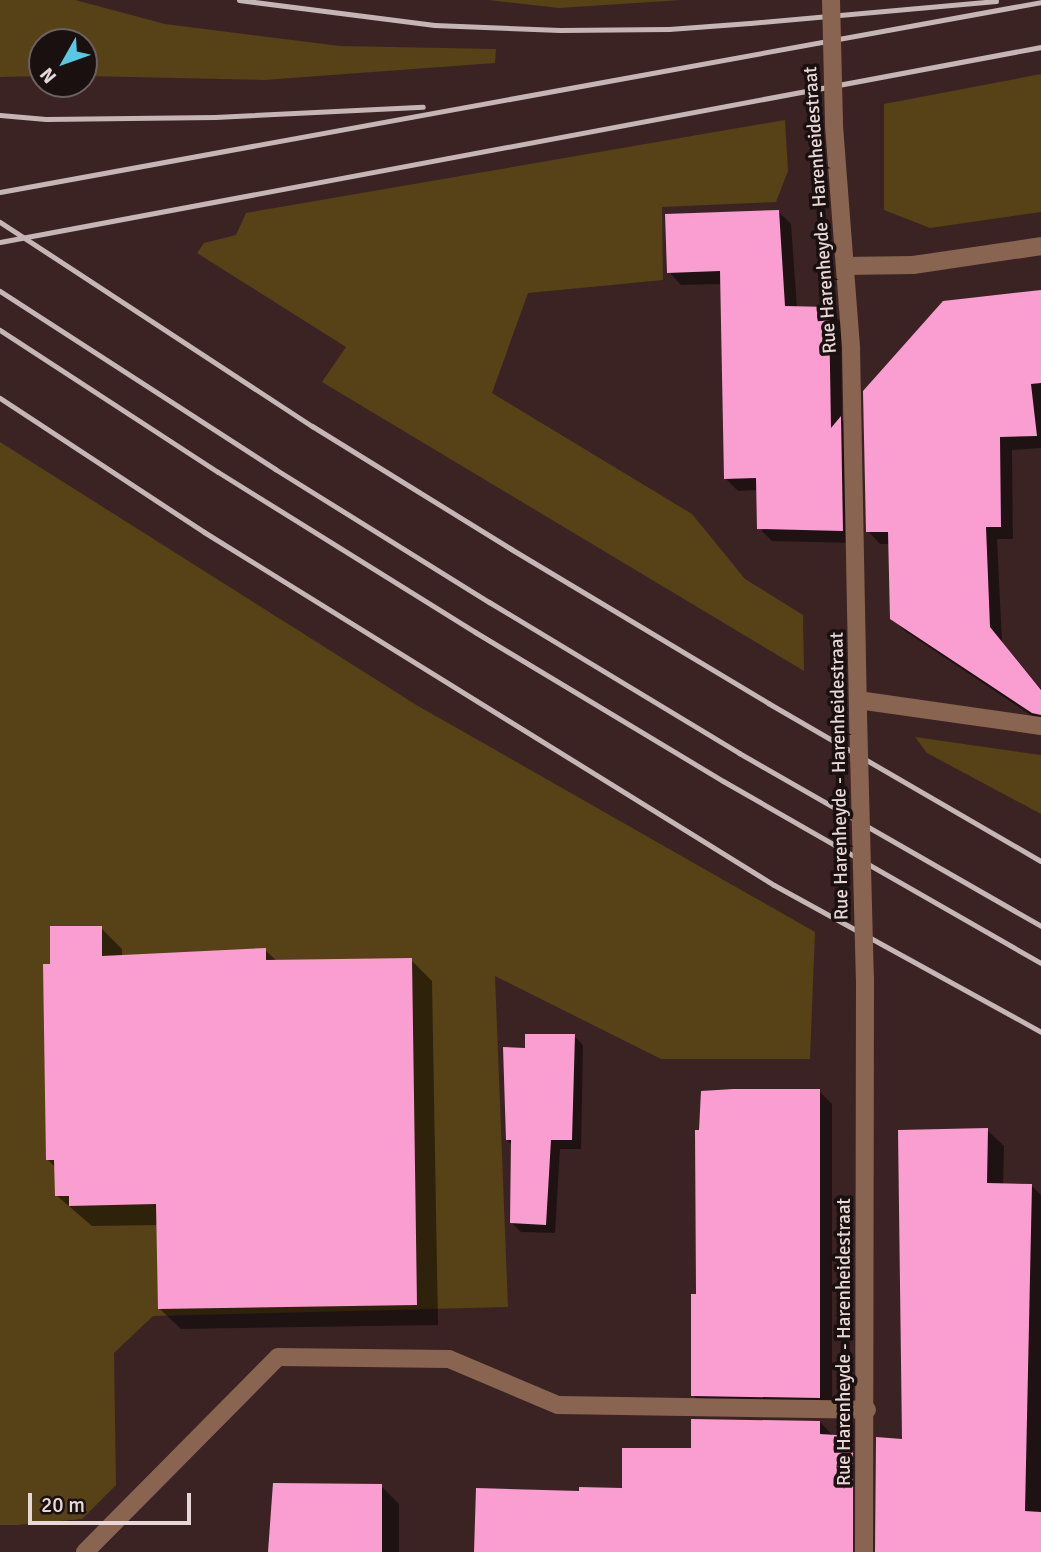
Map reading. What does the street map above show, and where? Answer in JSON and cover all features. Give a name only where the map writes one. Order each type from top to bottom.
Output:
[{"type":"street","name":"Rue Harenheyde - Harenheidestraat","points":[[831,0],[834,126],[851,348],[865,979],[867,1410],[864,1552]]},
{"type":"street","points":[[845,266],[913,265],[1041,246]]},
{"type":"street","points":[[858,707],[1041,726]]},
{"type":"street","points":[[85,1552],[278,1357],[449,1359],[558,1405],[867,1410]]},
{"type":"shaded area","points":[[0,0],[75,0],[165,24],[340,46],[496,49],[495,63],[264,80],[98,76],[98,28],[28,28],[28,76],[0,77]]},
{"type":"shaded area","points":[[488,0],[682,0],[559,8]]},
{"type":"shaded area","points":[[1041,74],[1041,212],[930,228],[884,210],[884,104]]},
{"type":"shaded area","points":[[785,120],[788,171],[776,202],[662,207],[663,280],[528,293],[492,393],[692,514],[745,579],[803,615],[804,671],[322,382],[346,347],[197,253],[204,243],[236,235],[246,213]]},
{"type":"shaded area","points":[[0,442],[418,706],[815,932],[810,1059],[661,1059],[495,976],[508,1307],[153,1316],[114,1353],[116,1485],[82,1519],[17,1525],[0,1525]]},
{"type":"shaded area","points":[[915,737],[1041,755],[1041,814],[927,753]]},
{"type":"building","points":[[779,210],[785,306],[829,307],[831,428],[841,416],[843,531],[757,529],[756,478],[724,479],[720,271],[667,273],[665,214]]},
{"type":"building","points":[[1041,290],[1041,383],[1031,384],[1037,436],[1000,437],[1001,527],[986,527],[990,627],[1041,690],[1041,715],[1032,713],[890,619],[888,532],[866,532],[863,391],[943,301]]},
{"type":"building","points":[[50,926],[102,926],[102,956],[266,948],[266,960],[412,958],[417,1305],[158,1309],[156,1204],[69,1206],[69,1196],[55,1196],[54,1160],[46,1160],[43,964],[50,964]]},
{"type":"building","points":[[525,1034],[575,1034],[572,1140],[551,1140],[546,1225],[510,1223],[511,1140],[506,1140],[503,1047],[525,1048]]},
{"type":"building","points":[[820,1089],[820,1398],[691,1396],[691,1294],[696,1294],[695,1130],[699,1130],[701,1091]]},
{"type":"building","points":[[988,1128],[987,1183],[1032,1184],[1025,1511],[1041,1512],[1041,1552],[875,1552],[876,1437],[902,1439],[898,1130]]},
{"type":"building","points":[[691,1419],[820,1421],[820,1434],[853,1436],[853,1552],[474,1552],[476,1488],[579,1491],[579,1487],[622,1488],[622,1448],[691,1448]]},
{"type":"building","points":[[273,1483],[382,1484],[382,1552],[268,1552]]},
{"type":"railway","points":[[239,0],[434,25],[560,30],[669,29],[996,1]]},
{"type":"railway","points":[[0,192],[1041,2]]},
{"type":"railway","points":[[0,242],[1041,47]]},
{"type":"railway","points":[[0,115],[46,119],[215,117],[423,107]]},
{"type":"railway","points":[[0,222],[312,426],[511,549],[768,703],[1041,861]]},
{"type":"railway","points":[[0,291],[275,469],[489,602],[739,753],[1041,926]]},
{"type":"railway","points":[[0,330],[218,472],[475,632],[723,781],[1041,963]]},
{"type":"railway","points":[[0,398],[204,532],[774,885],[1041,1032]]}]
